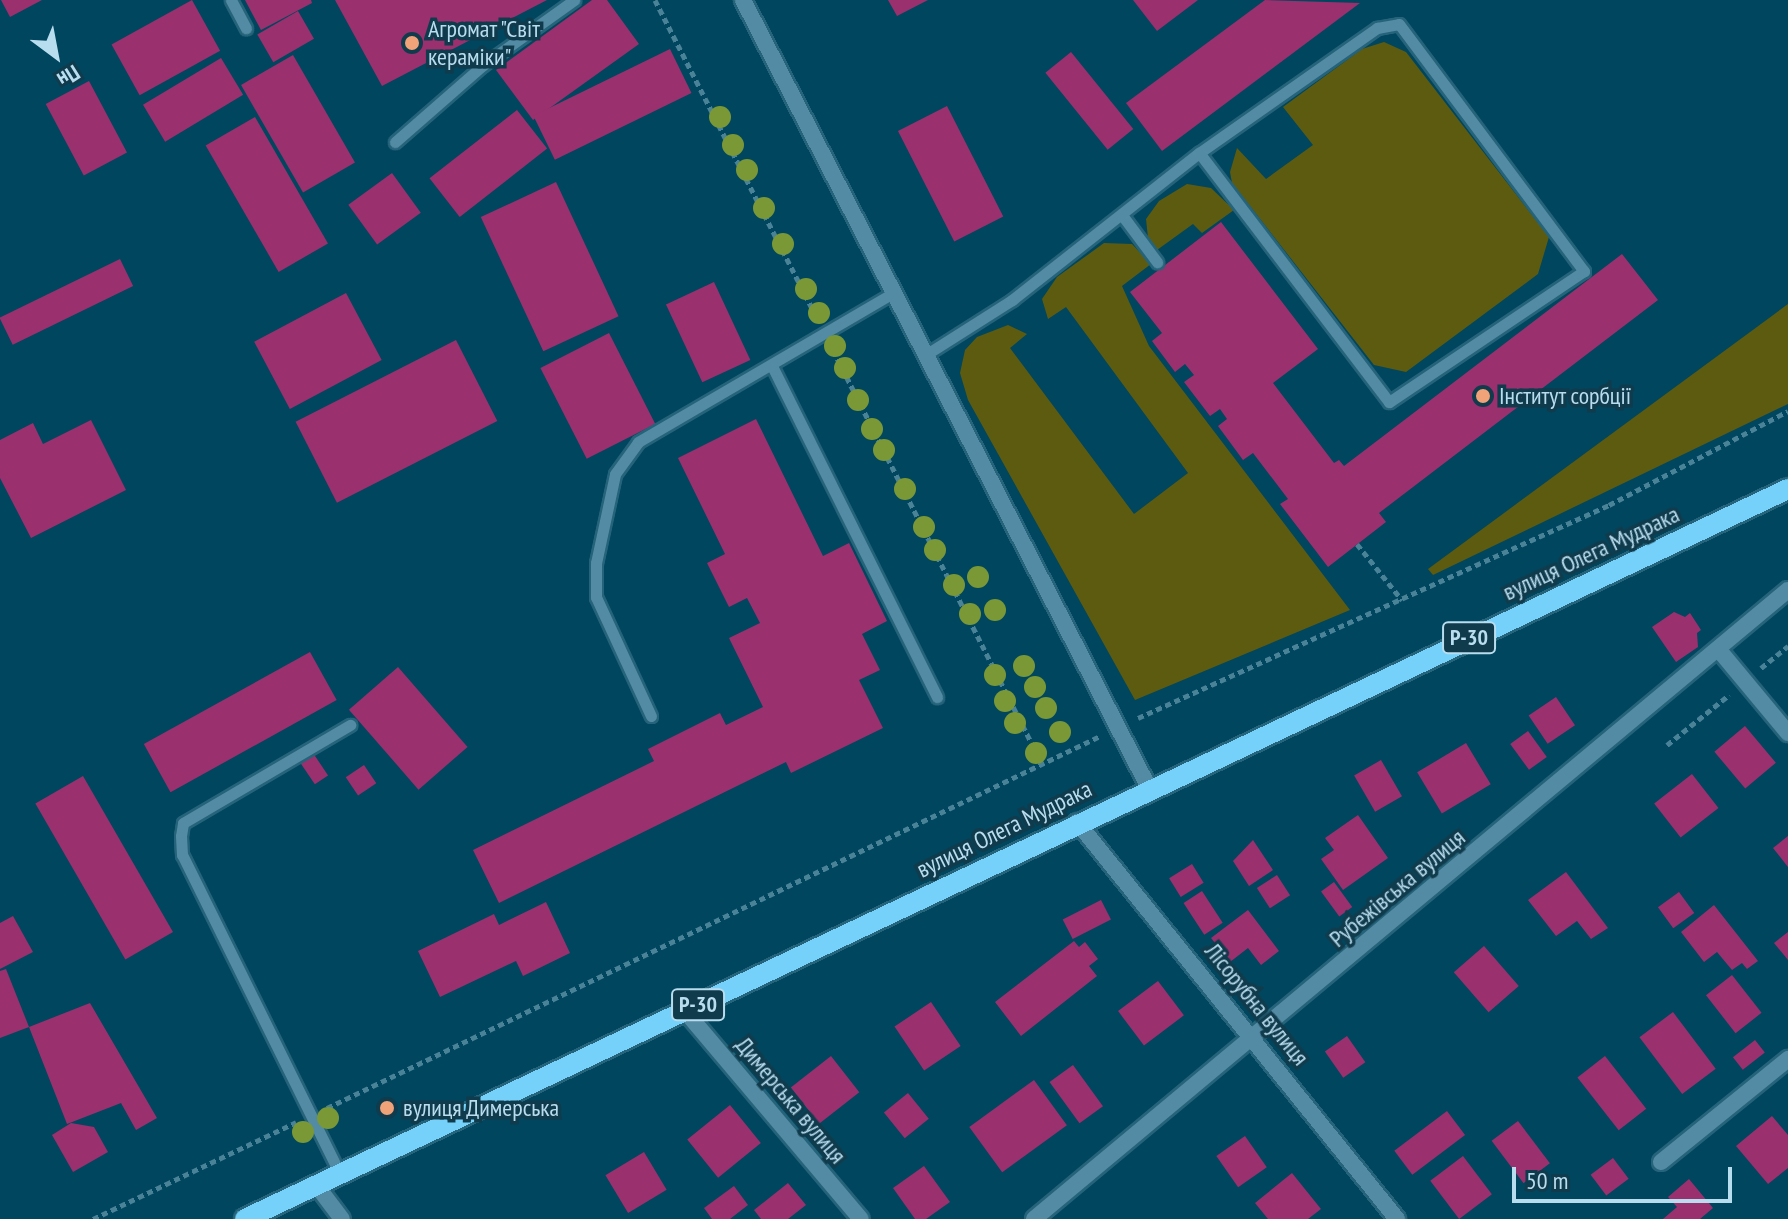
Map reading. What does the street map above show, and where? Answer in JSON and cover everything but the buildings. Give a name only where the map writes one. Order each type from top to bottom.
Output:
[{"type":"main road","name":"вулиця Олега Мудрака","points":[[245,1219],[1077,822],[1788,489]]},
{"type":"street","points":[[743,0],[1149,788]]},
{"type":"street","name":"Рубежівська вулиця","points":[[1034,1219],[1255,1038],[1788,590]]},
{"type":"street","points":[[1719,650],[1788,733]]},
{"type":"street","name":"Лісорубна вулиця","points":[[1077,822],[1255,1038],[1397,1219]]},
{"type":"street","name":"Димерська вулиця","points":[[685,1011],[861,1219]]},
{"type":"street","points":[[1661,1162],[1788,1059]]},
{"type":"street","points":[[317,1186],[342,1219]]},
{"type":"lane","points":[[231,0],[246,28]]},
{"type":"lane","points":[[395,142],[483,65],[574,0]]},
{"type":"lane","points":[[927,354],[1012,300],[1199,153],[1377,28],[1399,24],[1584,271],[1389,402],[1199,153]]},
{"type":"lane","points":[[1122,215],[1157,262]]},
{"type":"lane","points":[[651,716],[596,597],[596,563],[615,474],[638,442],[895,292]]},
{"type":"lane","points":[[772,366],[937,697]]},
{"type":"lane","points":[[340,1174],[182,855],[181,836],[183,823],[350,725]]},
{"type":"path","points":[[655,0],[1043,765]]},
{"type":"path","points":[[93,1219],[1118,727],[1609,505],[1788,411]]},
{"type":"path","points":[[1357,544],[1402,600]]},
{"type":"shaded area","points":[[1384,42],[1406,52],[1549,237],[1538,274],[1406,372],[1374,365],[1232,183],[1230,172],[1237,148],[1266,179],[1313,145],[1283,107],[1362,49]]},
{"type":"shaded area","points":[[1187,184],[1211,188],[1234,210],[1202,233],[1193,224],[1157,250],[1148,238],[1146,219],[1159,201]]},
{"type":"shaded area","points":[[1104,243],[1132,244],[1151,264],[1122,286],[1149,346],[1350,610],[1135,700],[968,400],[960,373],[965,350],[977,337],[1008,325],[1027,334],[1010,348],[1134,514],[1188,473],[1066,307],[1048,319],[1042,299],[1057,277]]},
{"type":"shaded area","points":[[1788,304],[1788,404],[1433,575],[1428,569]]},
{"type":"place","name":"Агромат \"Світ кераміки\"","points":[[412,43]]},
{"type":"place","name":"Інститут сорбції","points":[[1483,396]]},
{"type":"place","name":"вулиця Димерська","points":[[387,1108]]}]
